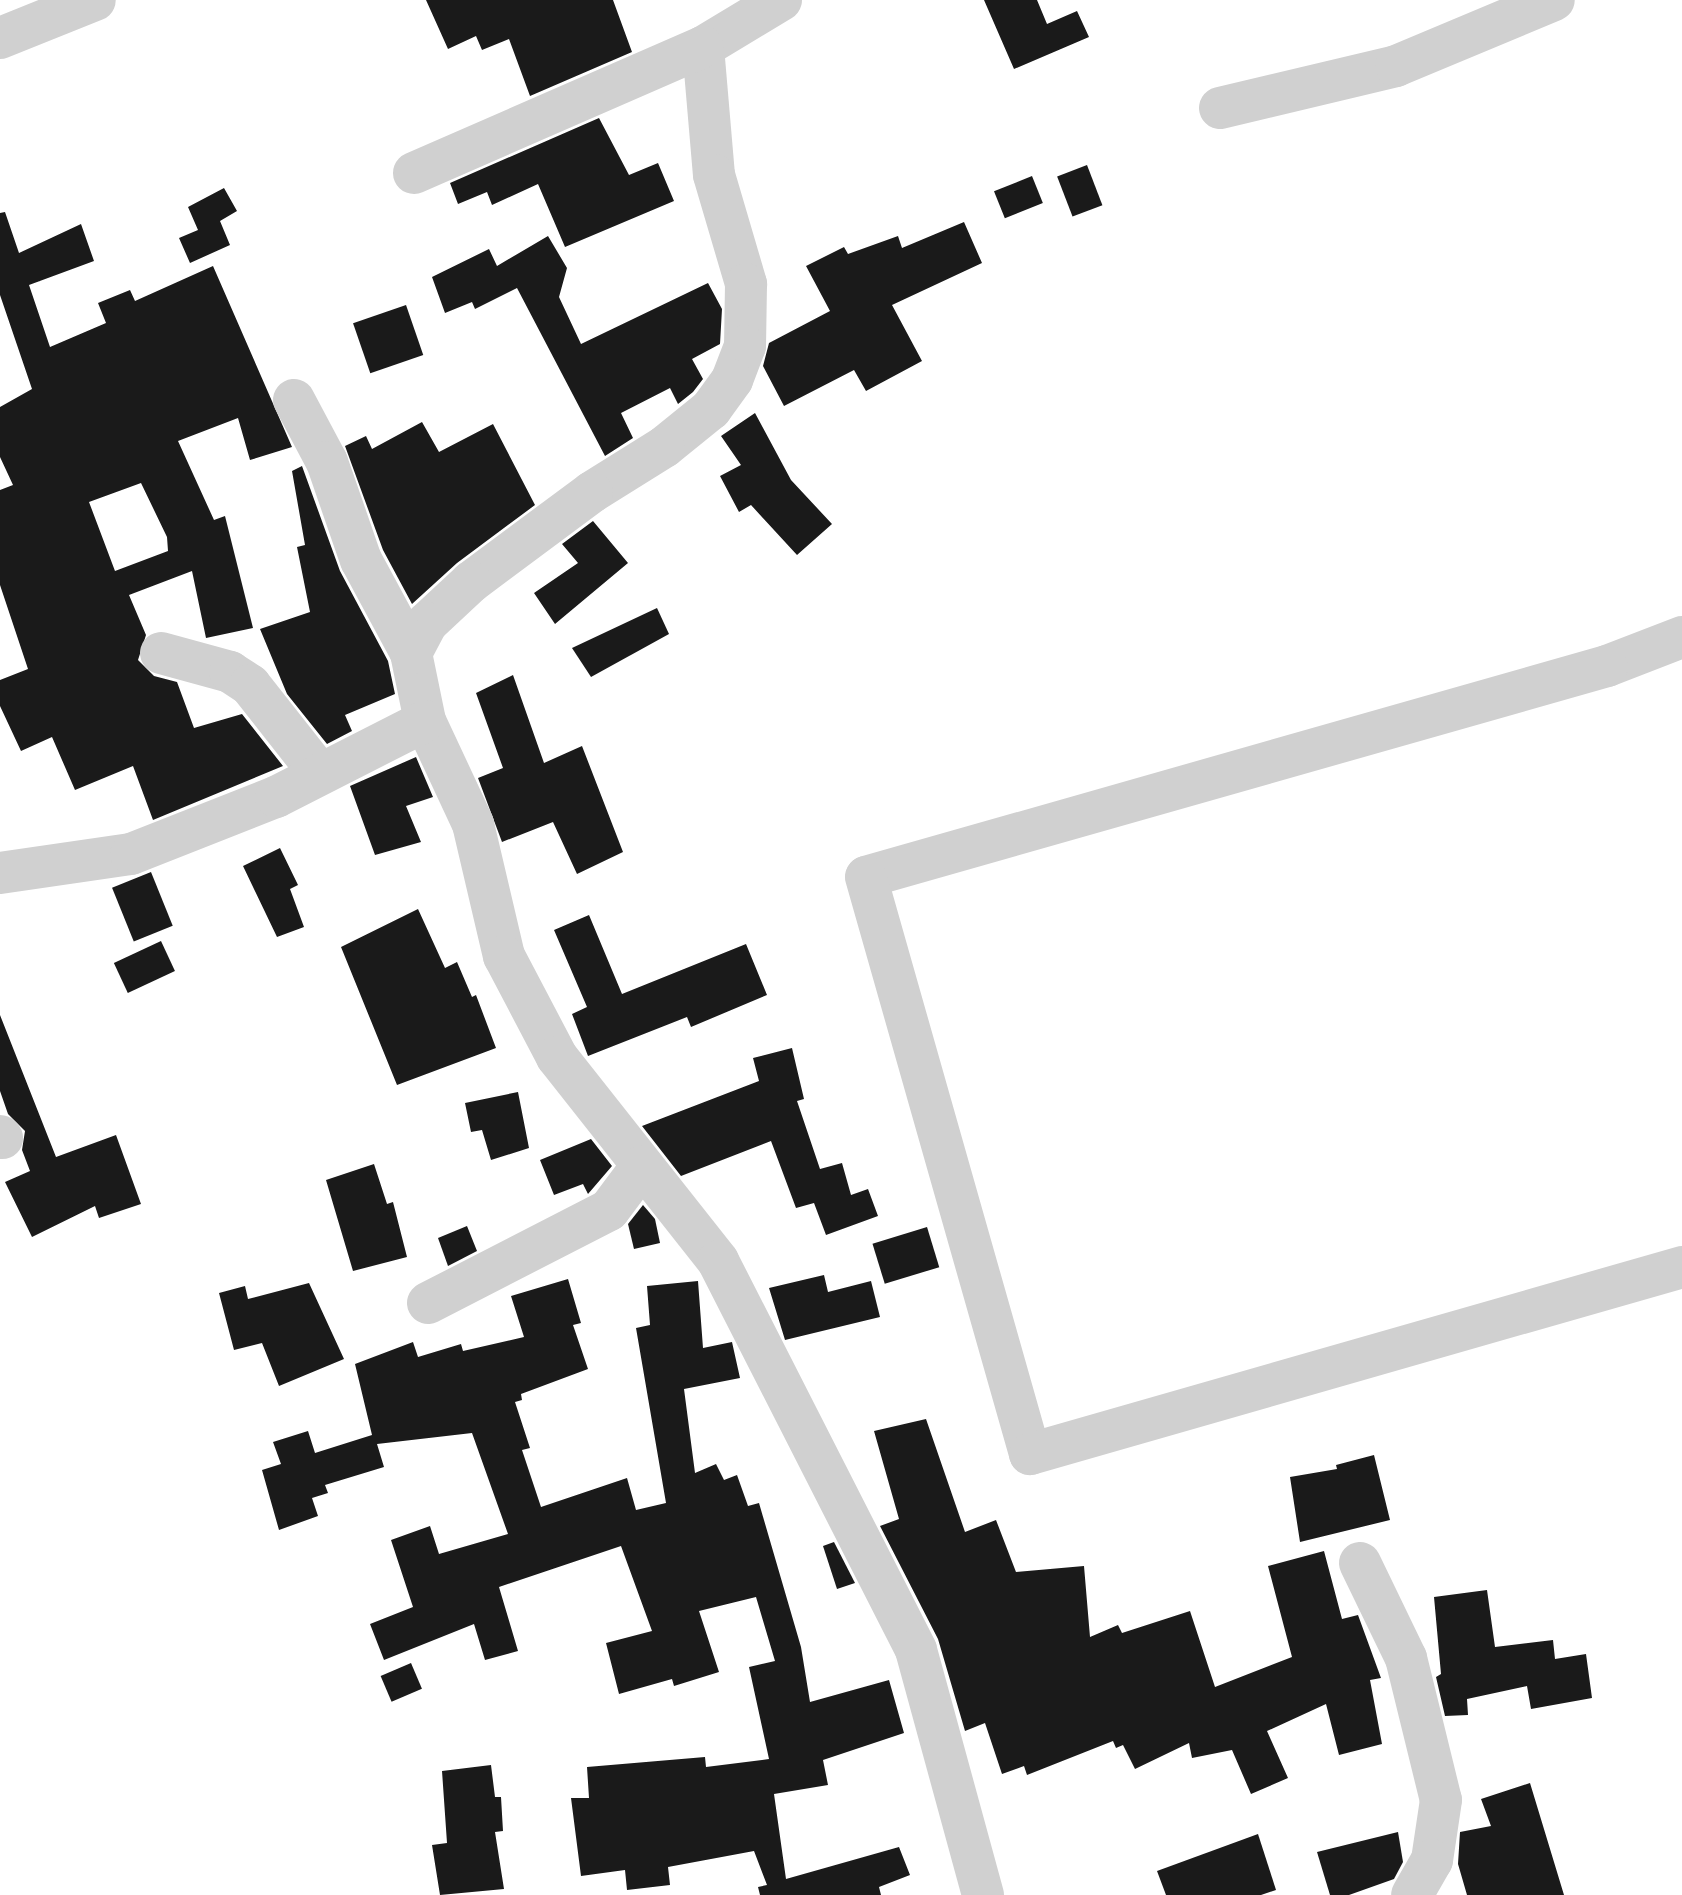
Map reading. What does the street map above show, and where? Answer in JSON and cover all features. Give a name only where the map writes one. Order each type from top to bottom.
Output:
[{"type":"street","points":[[0,38],[95,0]]},
{"type":"street","points":[[414,173],[703,47],[781,0]]},
{"type":"street","points":[[1220,108],[1396,66],[1554,0]]},
{"type":"street","points":[[411,653],[427,623],[471,582],[592,492],[664,447],[711,409],[732,380],[745,346],[746,284],[714,175],[703,47]]},
{"type":"street","points":[[294,400],[327,462],[361,560],[411,653],[425,721],[473,824],[504,956],[557,1057],[718,1261],[916,1650],[983,1895]]},
{"type":"street","points":[[1682,637],[1607,666],[866,877],[1030,1454],[1682,1267]]},
{"type":"street","points":[[161,653],[230,672],[250,685],[320,774]]},
{"type":"street","points":[[0,873],[131,854],[276,797],[425,721]]},
{"type":"street","points":[[428,1303],[609,1210],[641,1167]]},
{"type":"street","points":[[1360,1563],[1406,1658],[1441,1800],[1432,1860],[1412,1895]]},
{"type":"building","points":[[426,0],[613,0],[632,52],[530,96],[509,39],[482,50],[476,36],[448,49]]},
{"type":"building","points":[[984,0],[1037,0],[1047,24],[1077,11],[1089,37],[1014,69]]},
{"type":"building","points":[[599,118],[629,175],[658,163],[674,201],[565,247],[538,184],[492,205],[487,192],[458,204],[450,183]]},
{"type":"building","points":[[1087,165],[1102,205],[1073,217],[1057,176]]},
{"type":"building","points":[[1032,176],[1043,203],[1005,218],[994,191]]},
{"type":"building","points":[[224,188],[237,211],[220,221],[230,245],[190,263],[179,238],[198,230],[188,207]]},
{"type":"building","points":[[5,212],[19,253],[81,224],[94,261],[29,285],[50,347],[106,323],[98,303],[130,290],[135,301],[213,266],[292,447],[250,460],[238,418],[178,441],[214,520],[225,516],[253,628],[206,638],[192,571],[129,595],[146,635],[138,660],[154,676],[177,682],[194,728],[242,714],[283,766],[153,820],[133,766],[75,790],[52,737],[21,751],[0,706],[0,680],[28,669],[0,585],[0,490],[13,485],[0,457],[0,407],[32,389],[0,295],[0,213]],"holes":[[[141,483],[167,537],[168,551],[115,571],[89,502]]]},
{"type":"building","points":[[964,222],[982,263],[892,305],[922,361],[866,391],[854,370],[784,406],[763,366],[769,343],[830,311],[806,266],[844,247],[848,254],[898,236],[902,248]]},
{"type":"building","points":[[548,236],[567,268],[559,297],[581,344],[708,283],[722,309],[720,344],[692,359],[703,379],[693,392],[678,404],[670,388],[621,413],[633,438],[605,456],[517,288],[475,309],[472,302],[445,313],[432,277],[489,249],[497,266]]},
{"type":"building","points":[[406,305],[423,355],[370,373],[353,323]]},
{"type":"building","points":[[755,413],[791,480],[832,524],[797,555],[751,505],[739,512],[720,476],[741,465],[721,436]]},
{"type":"building","points":[[422,422],[439,452],[493,424],[535,505],[457,563],[412,604],[383,550],[345,446],[366,436],[372,449]]},
{"type":"building","points":[[302,466],[340,571],[388,661],[395,694],[345,715],[352,731],[327,744],[287,694],[260,629],[310,612],[297,547],[305,545],[292,471]]},
{"type":"building","points":[[593,521],[628,563],[555,624],[534,593],[578,563],[562,544]]},
{"type":"building","points":[[657,608],[669,634],[591,677],[572,648]]},
{"type":"building","points":[[513,675],[544,763],[582,746],[623,852],[577,874],[553,822],[502,842],[478,778],[503,768],[476,693]]},
{"type":"building","points":[[416,757],[433,797],[406,806],[421,842],[375,855],[350,786]]},
{"type":"building","points":[[280,848],[298,885],[290,889],[304,927],[277,937],[243,866]]},
{"type":"building","points":[[151,872],[173,926],[134,942],[112,888]]},
{"type":"building","points":[[418,909],[445,968],[457,962],[472,997],[476,995],[496,1048],[397,1085],[341,947]]},
{"type":"building","points":[[589,915],[622,994],[746,944],[767,995],[691,1027],[687,1017],[588,1056],[572,1014],[587,1007],[554,930]]},
{"type":"building","points":[[161,941],[175,971],[128,993],[114,963]]},
{"type":"building","points":[[0,1015],[56,1157],[116,1135],[141,1204],[99,1218],[95,1206],[32,1237],[5,1182],[30,1171],[22,1150],[25,1131],[8,1114],[0,1091]]},
{"type":"building","points":[[792,1048],[804,1099],[797,1101],[820,1169],[842,1163],[851,1195],[868,1189],[878,1216],[826,1235],[814,1203],[796,1208],[771,1141],[681,1176],[642,1126],[759,1081],[753,1058]]},
{"type":"building","points":[[518,1092],[529,1148],[491,1160],[482,1130],[471,1132],[465,1103]]},
{"type":"building","points":[[591,1139],[612,1166],[588,1194],[583,1184],[554,1195],[540,1160]]},
{"type":"building","points":[[374,1164],[387,1204],[393,1202],[407,1257],[353,1271],[326,1180]]},
{"type":"building","points":[[643,1205],[655,1219],[660,1243],[634,1249],[628,1224]]},
{"type":"building","points":[[467,1226],[477,1251],[448,1266],[438,1238]]},
{"type":"building","points":[[927,1227],[939,1267],[885,1284],[872,1244]]},
{"type":"building","points":[[824,1275],[828,1292],[871,1281],[880,1317],[785,1340],[769,1288]]},
{"type":"building","points":[[568,1279],[581,1323],[573,1325],[588,1369],[521,1394],[522,1400],[515,1402],[530,1448],[522,1450],[541,1507],[627,1478],[636,1510],[666,1503],[636,1328],[650,1325],[647,1286],[698,1281],[703,1348],[732,1342],[740,1378],[684,1389],[695,1473],[716,1464],[724,1480],[737,1475],[748,1506],[759,1503],[801,1647],[810,1702],[889,1680],[904,1733],[823,1760],[828,1785],[774,1794],[786,1879],[899,1847],[910,1875],[879,1887],[881,1895],[760,1895],[758,1887],[767,1885],[754,1851],[668,1867],[670,1885],[627,1890],[625,1870],[581,1876],[571,1798],[589,1798],[587,1767],[705,1757],[706,1767],[769,1759],[749,1667],[775,1661],[756,1597],[699,1611],[719,1672],[674,1686],[672,1679],[619,1694],[606,1643],[652,1631],[621,1546],[499,1587],[518,1651],[485,1660],[474,1624],[384,1660],[370,1624],[413,1607],[391,1540],[430,1526],[439,1554],[508,1534],[472,1433],[377,1444],[384,1467],[325,1485],[328,1493],[312,1498],[318,1516],[279,1530],[262,1470],[281,1464],[273,1442],[308,1431],[315,1453],[372,1435],[355,1364],[413,1342],[418,1357],[461,1344],[463,1351],[524,1337],[511,1296]]},
{"type":"building","points":[[309,1283],[344,1359],[279,1386],[262,1343],[234,1350],[219,1293],[245,1286],[248,1299]]},
{"type":"building","points":[[926,1419],[965,1532],[996,1520],[1016,1572],[1084,1566],[1090,1637],[1118,1625],[1122,1633],[1190,1611],[1215,1687],[1292,1657],[1268,1566],[1324,1551],[1342,1619],[1358,1615],[1381,1678],[1370,1680],[1382,1744],[1339,1755],[1326,1704],[1267,1731],[1288,1778],[1251,1794],[1232,1750],[1192,1758],[1189,1743],[1135,1769],[1123,1745],[1116,1748],[1113,1741],[1027,1775],[1024,1766],[1002,1774],[985,1723],[965,1731],[938,1639],[880,1526],[899,1519],[874,1431]]},
{"type":"building","points":[[1374,1455],[1390,1520],[1300,1542],[1290,1477],[1337,1469],[1336,1465]]},
{"type":"building","points":[[834,1542],[855,1583],[837,1589],[823,1546]]},
{"type":"building","points":[[1487,1590],[1495,1647],[1553,1640],[1555,1659],[1586,1654],[1592,1698],[1531,1709],[1527,1686],[1467,1699],[1468,1715],[1445,1716],[1436,1677],[1441,1674],[1434,1597]]},
{"type":"building","points":[[411,1663],[422,1689],[392,1702],[381,1676]]},
{"type":"building","points":[[491,1765],[495,1797],[501,1797],[503,1831],[495,1832],[504,1889],[440,1895],[432,1845],[447,1843],[442,1771]]},
{"type":"building","points":[[1530,1783],[1564,1895],[1467,1895],[1458,1864],[1460,1832],[1491,1826],[1481,1799]]},
{"type":"building","points":[[1398,1832],[1403,1862],[1394,1879],[1349,1895],[1330,1895],[1317,1852]]},
{"type":"building","points":[[1258,1834],[1276,1890],[1261,1895],[1166,1895],[1157,1871]]}]
